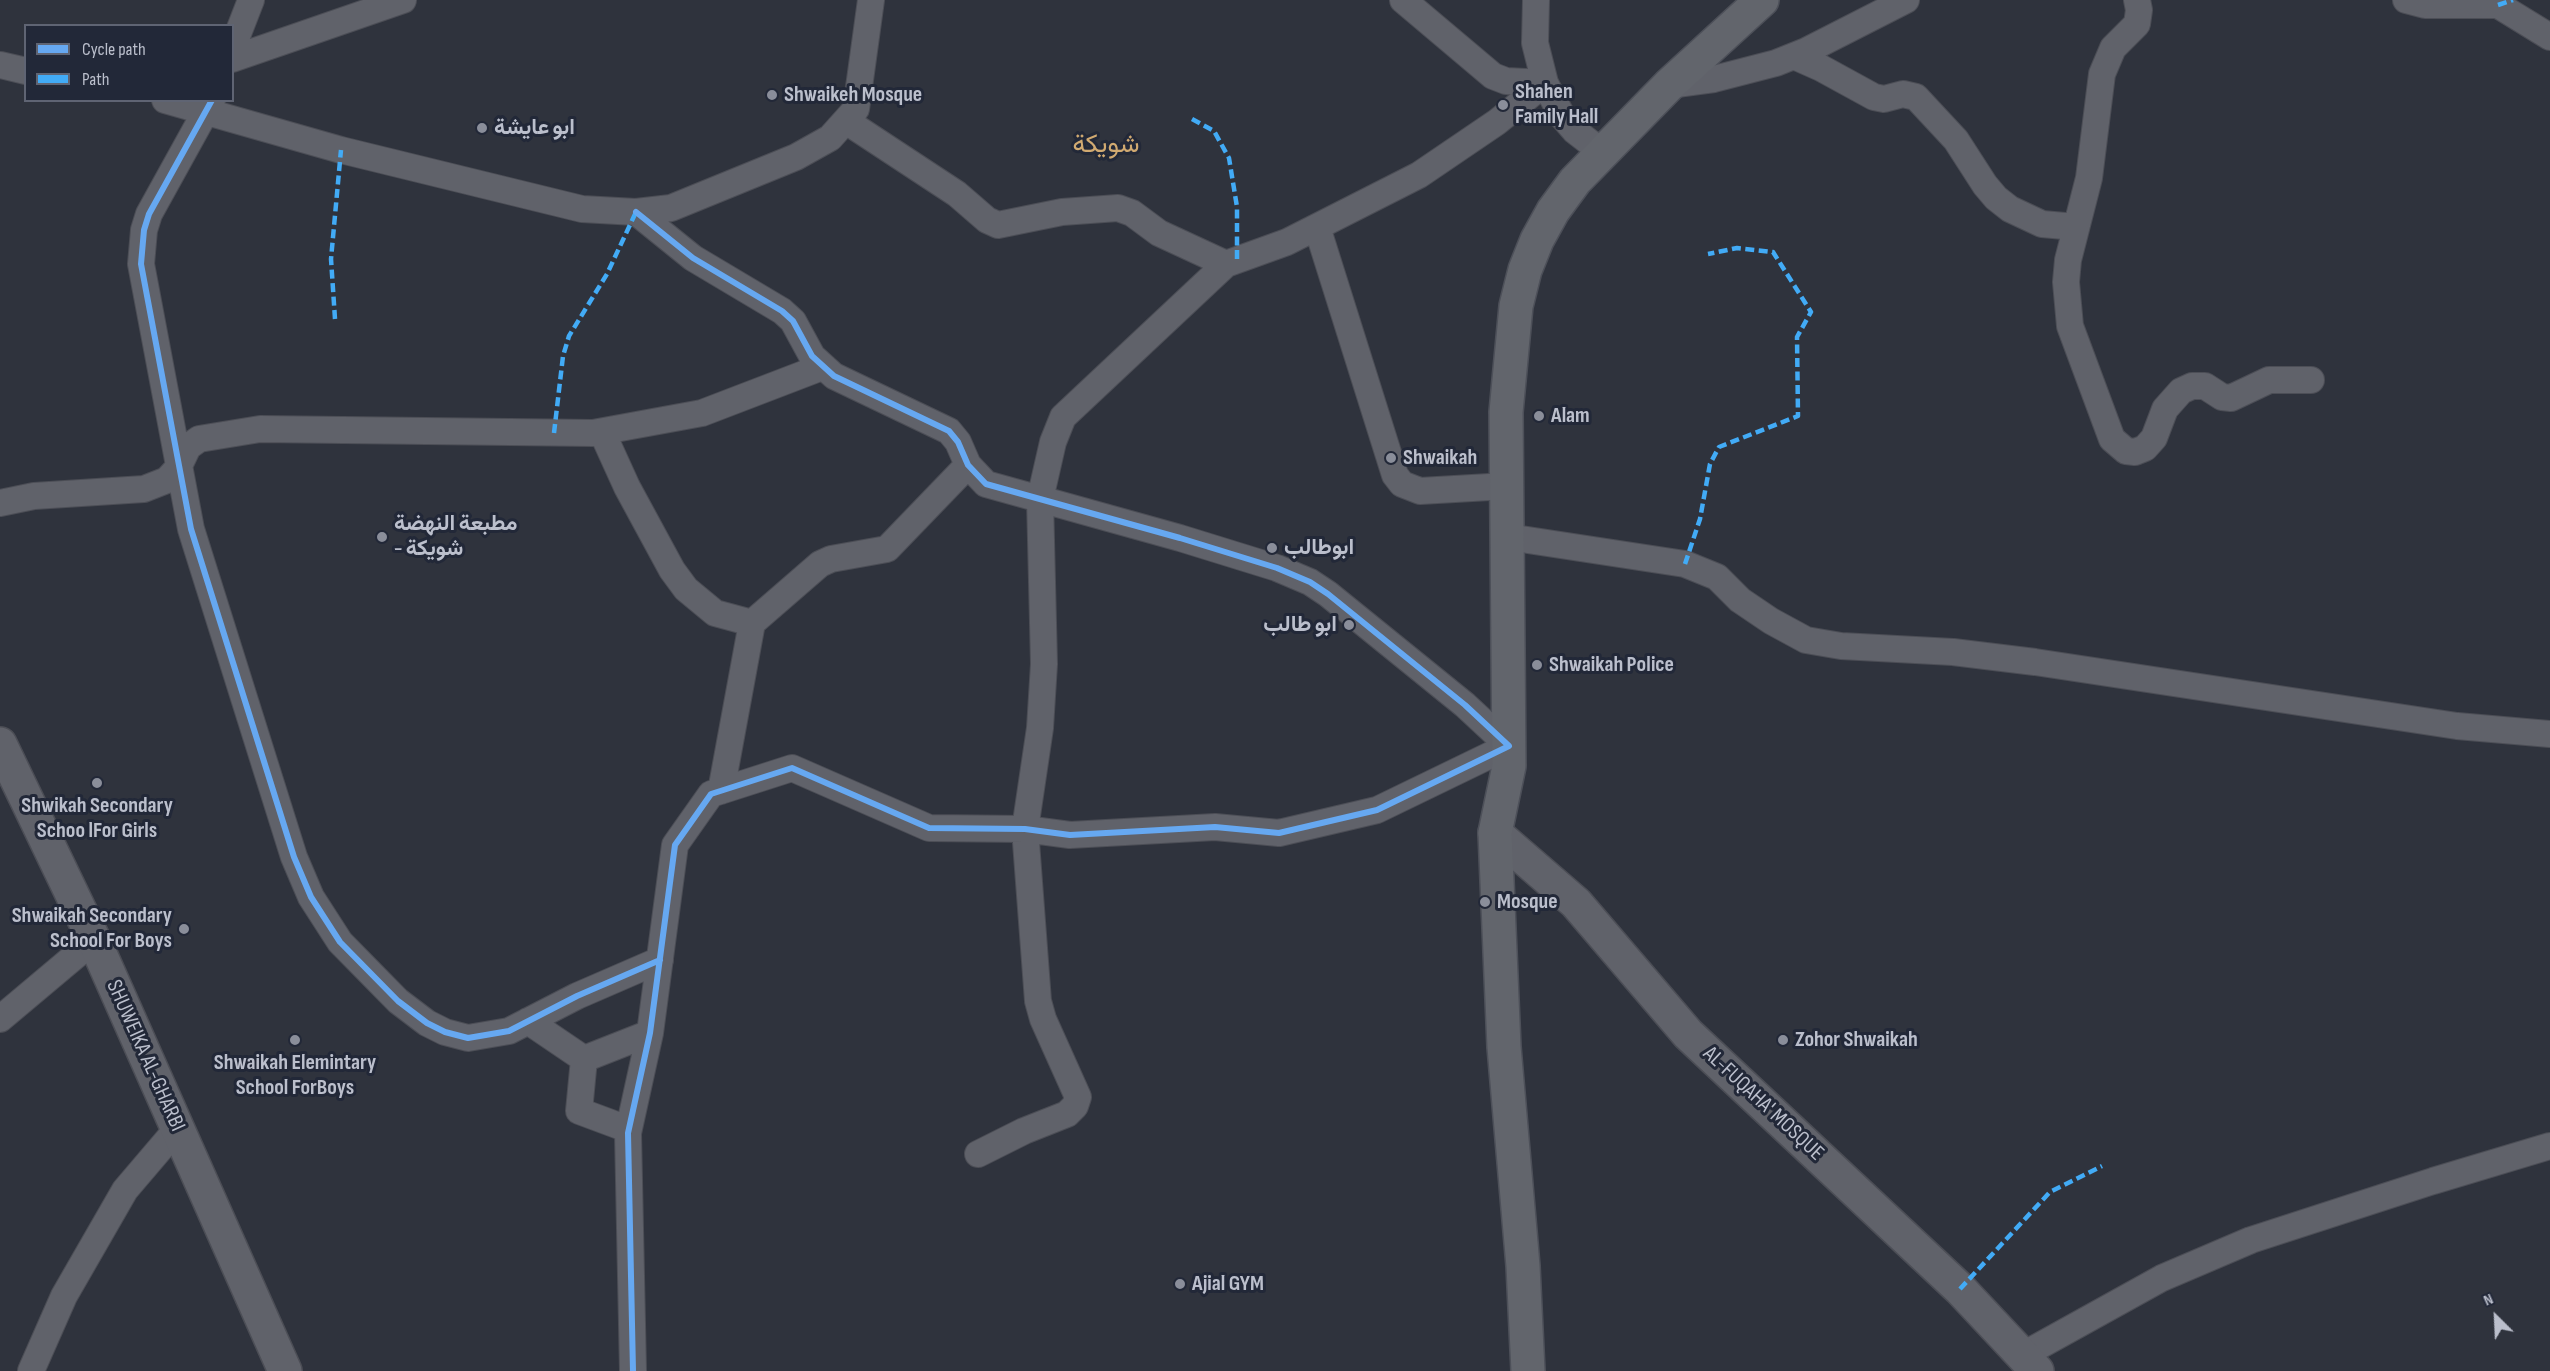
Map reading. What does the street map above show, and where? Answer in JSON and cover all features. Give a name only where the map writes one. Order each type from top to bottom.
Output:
[{"type":"main road","points":[[1528,1371],[1523,1266],[1504,1047],[1495,833],[1509,766],[1506,412],[1512,334],[1525,270],[1553,211],[1575,181],[1669,85],[1762,0]]},
{"type":"street","points":[[234,44],[251,0]]},
{"type":"street","points":[[234,58],[403,0]]},
{"type":"street","points":[[180,102],[209,106],[340,150],[582,210],[636,212],[671,208],[796,157],[830,138],[856,110],[871,0]]},
{"type":"street","points":[[1403,0],[1493,76],[1506,81],[1545,83]]},
{"type":"street","points":[[1536,0],[1536,43],[1545,83],[1562,116],[1575,131],[1602,152]]},
{"type":"street","points":[[1669,85],[1745,72],[1794,56],[1906,0]]},
{"type":"street","points":[[2137,0],[2139,10],[2137,24],[2113,48],[2102,74],[2094,150],[2068,260],[2066,282],[2070,326],[2112,439],[2119,448],[2135,452],[2149,445],[2165,409],[2181,391],[2192,386],[2205,386],[2222,397],[2231,398],[2269,380],[2311,380]]},
{"type":"street","points":[[2406,0],[2425,5],[2498,5],[2550,37]]},
{"type":"street","points":[[1794,56],[1874,97],[1884,99],[1903,94],[1916,97],[1950,133],[1984,185],[1996,198],[2010,209],[2034,221],[2059,227],[2076,227]]},
{"type":"street","points":[[0,65],[24,71]]},
{"type":"street","points":[[978,1154],[1024,1131],[1067,1114],[1075,1106],[1078,1097],[1046,1027],[1038,1001],[1025,829],[1040,728],[1044,664],[1040,499],[1053,442],[1063,417],[1226,264],[1317,227],[1419,175],[1497,122],[1545,83]]},
{"type":"street","points":[[209,106],[154,203],[144,230],[141,264],[191,529],[294,857],[311,897],[324,920],[349,953],[398,1001],[427,1023],[468,1038],[509,1031],[660,960]]},
{"type":"street","points":[[846,121],[957,194],[987,220],[998,225],[1062,212],[1118,208],[1132,213],[1159,233],[1226,264]]},
{"type":"street","points":[[633,1371],[628,1134],[650,1033],[675,845],[711,794],[792,768],[929,828],[1025,829],[1070,836],[1215,827],[1279,833],[1377,810],[1509,746],[1465,705],[1310,582],[1277,568],[1180,538],[986,484],[968,465],[958,442],[939,424],[834,376],[812,356],[793,321],[782,311],[693,258],[636,212]]},
{"type":"street","points":[[1317,227],[1399,480],[1411,489],[1420,491],[1507,486]]},
{"type":"street","points":[[0,503],[34,495],[144,489],[167,480],[178,468],[188,447],[199,439],[261,429],[388,432],[602,432],[702,413],[822,367]]},
{"type":"street","points":[[602,432],[627,487],[672,570],[686,589],[715,613],[752,623]]},
{"type":"street","points":[[721,791],[752,623],[820,564],[831,559],[887,549],[968,465]]},
{"type":"street","points":[[1508,537],[1685,564],[1717,577],[1740,600],[1771,621],[1806,640],[1841,646],[1953,652],[2457,726],[2550,734]]},
{"type":"street","name":"SHUWEIKA AL-GHARBI","points":[[0,744],[94,940],[285,1371]]},
{"type":"street","name":"AL-FUQAHA' MOSQUE","points":[[1495,833],[1576,903],[1688,1034],[1960,1289],[2030,1363]]},
{"type":"street","points":[[0,1019],[94,940]]},
{"type":"street","points":[[528,1021],[584,1059]]},
{"type":"street","points":[[584,1059],[650,1033]]},
{"type":"street","points":[[584,1059],[579,1111],[622,1127],[628,1134]]},
{"type":"street","points":[[32,1371],[64,1296],[125,1190],[177,1129]]},
{"type":"street","points":[[2030,1363],[2162,1278],[2242,1244],[2433,1181],[2550,1146]]},
{"type":"marked path","points":[[2498,5],[2513,0]]},
{"type":"marked path","points":[[1192,119],[1214,131],[1229,158],[1237,207],[1237,261]]},
{"type":"marked path","points":[[335,319],[331,259],[341,150]]},
{"type":"marked path","points":[[554,433],[563,356],[569,336],[607,274],[636,212]]},
{"type":"marked path","points":[[1685,564],[1700,519],[1710,464],[1719,447],[1798,416],[1797,337],[1811,312],[1773,252],[1737,248],[1708,254]]},
{"type":"marked path","points":[[1960,1289],[2050,1192],[2102,1166]]},
{"type":"cycle path","points":[[211,102],[149,214],[144,230],[141,264],[191,529],[294,857],[311,897],[340,942],[398,1001],[427,1023],[445,1032],[468,1038],[509,1031],[577,996],[660,960]]},
{"type":"cycle path","points":[[633,1371],[628,1133],[650,1033],[675,845],[711,794],[792,768],[929,828],[1025,829],[1070,835],[1215,827],[1279,833],[1377,810],[1509,746],[1465,705],[1310,582],[1277,568],[1180,538],[986,484],[968,465],[958,442],[949,431],[834,376],[812,356],[793,321],[782,311],[693,258],[636,212]]},
{"type":"place","name":"Shwaikeh Mosque","points":[[772,95]]},
{"type":"place","name":"Shahen Family Hall","points":[[1503,105]]},
{"type":"place","name":"ابو عايشة","points":[[482,128]]},
{"type":"place","name":"Alam","points":[[1539,416]]},
{"type":"place","name":"Shwaikah","points":[[1391,458]]},
{"type":"place","name":"مطبعة النهضة - شويكة","points":[[382,537]]},
{"type":"place","name":"ابوطالب","points":[[1272,548]]},
{"type":"place","name":"ابو طالب","points":[[1349,625]]},
{"type":"place","name":"Shwaikah Police","points":[[1537,665]]},
{"type":"place","name":"Shwikah Secondary Schoo lFor Girls","points":[[97,783]]},
{"type":"place","name":"Mosque","points":[[1485,902]]},
{"type":"place","name":"Shwaikah Secondary School For Boys","points":[[184,929]]},
{"type":"place","name":"Shwaikah Elemintary School ForBoys","points":[[295,1040]]},
{"type":"place","name":"Zohor Shwaikah","points":[[1783,1040]]},
{"type":"place","name":"Ajial GYM","points":[[1180,1284]]},
{"type":"district","name":"شويكة","points":[[1106,145]]}]
